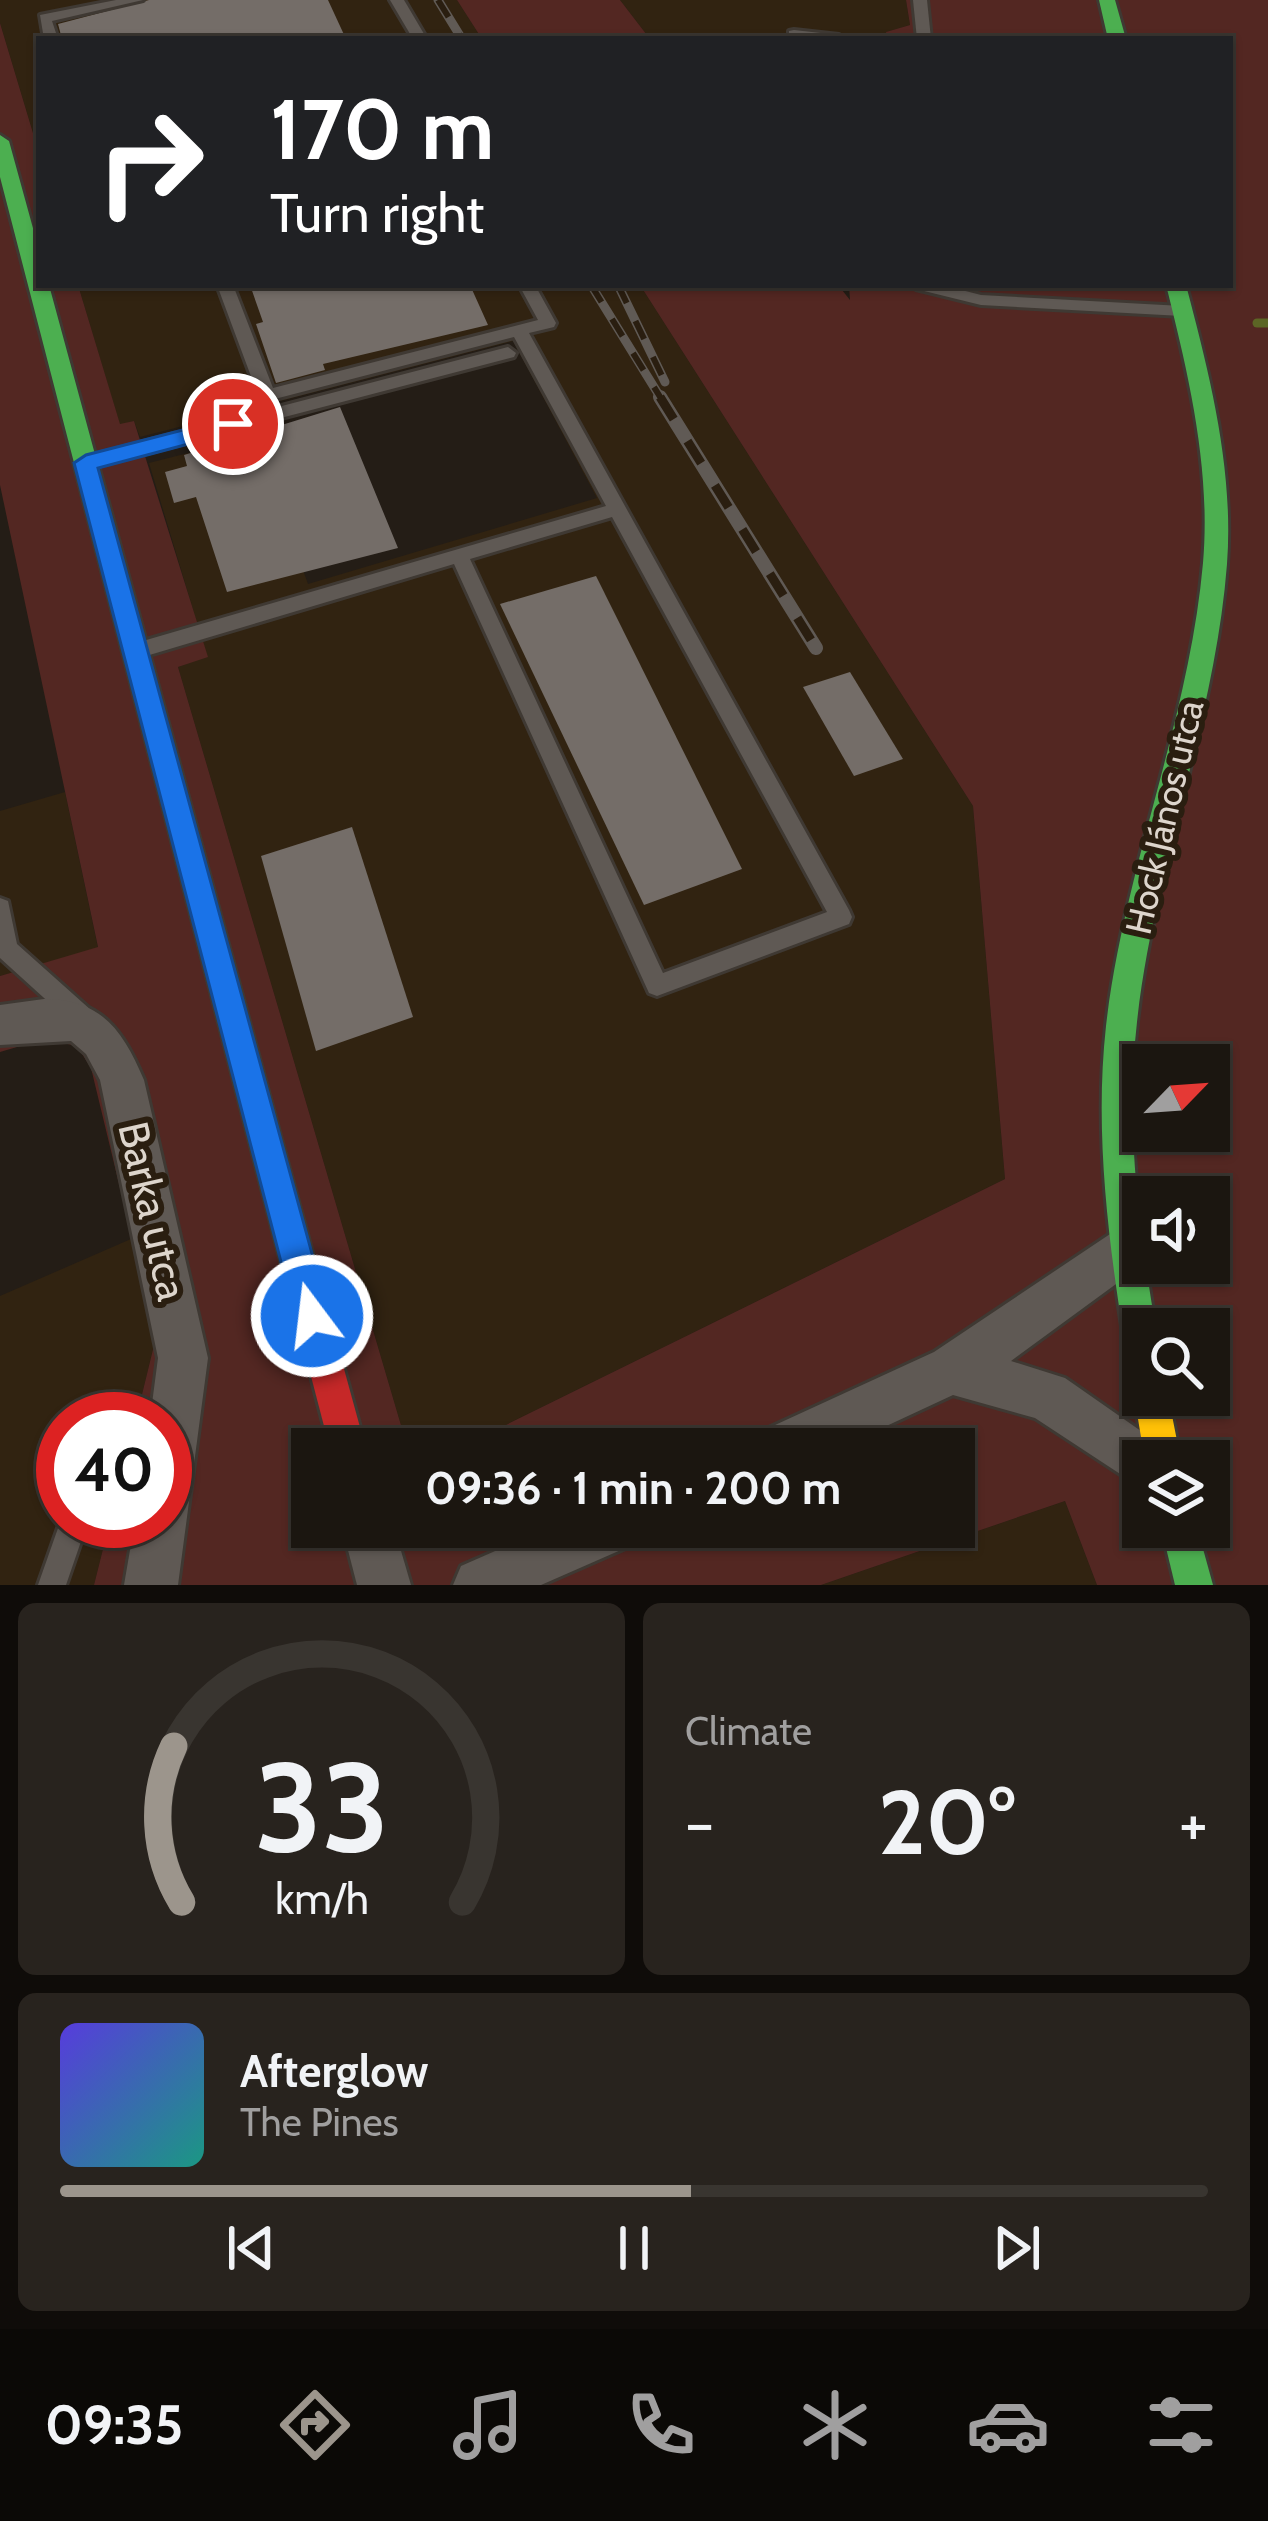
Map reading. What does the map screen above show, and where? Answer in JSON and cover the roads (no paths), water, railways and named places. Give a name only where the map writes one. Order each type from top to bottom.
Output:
[{"type":"street","points":[[1107,0],[1116,36]]},
{"type":"street","points":[[0,142],[36,276]]},
{"type":"street","points":[[39,288],[342,1428]]},
{"type":"street","name":"Hock János utca","points":[[1123,1176],[1121,1057],[1126,984],[1208,623],[1216,540],[1209,434],[1180,298]]},
{"type":"street","points":[[0,1025],[50,1017],[77,1020],[98,1032]]},
{"type":"street","name":"Barka utca","points":[[98,1032],[110,1047],[122,1080],[178,1320],[180,1392]]},
{"type":"street","points":[[826,1428],[952,1370],[1041,1314],[1122,1250]]},
{"type":"street","points":[[952,1370],[1048,1396],[1122,1448]]},
{"type":"street","points":[[151,1585],[157,1548]]},
{"type":"street","points":[[374,1548],[384,1585]]},
{"type":"street","points":[[479,1585],[563,1548]]},
{"type":"street","points":[[1184,1548],[1194,1585]]},
{"type":"lane","points":[[50,36],[45,18],[136,0]]},
{"type":"lane","points":[[398,0],[418,36]]},
{"type":"lane","points":[[920,0],[924,36]]},
{"type":"lane","points":[[794,34],[812,36]]},
{"type":"lane","points":[[226,288],[267,395],[548,323],[529,288]]},
{"type":"lane","points":[[934,288],[981,300],[1035,293],[1180,298]]},
{"type":"lane","points":[[459,555],[657,986],[841,917],[518,331]]},
{"type":"lane","points":[[86,463],[508,352]]},
{"type":"lane","points":[[136,652],[614,510]]},
{"type":"lane","points":[[0,908],[6,949],[98,1032]]},
{"type":"lane","points":[[52,1585],[65,1548]]},
{"type":"waterway","points":[[1257,323],[1268,323]]},
{"type":"railway","points":[[438,0],[460,36]]},
{"type":"railway","points":[[593,288],[662,400]]},
{"type":"railway","points":[[619,288],[665,382]]},
{"type":"railway","points":[[660,397],[816,648]]}]
